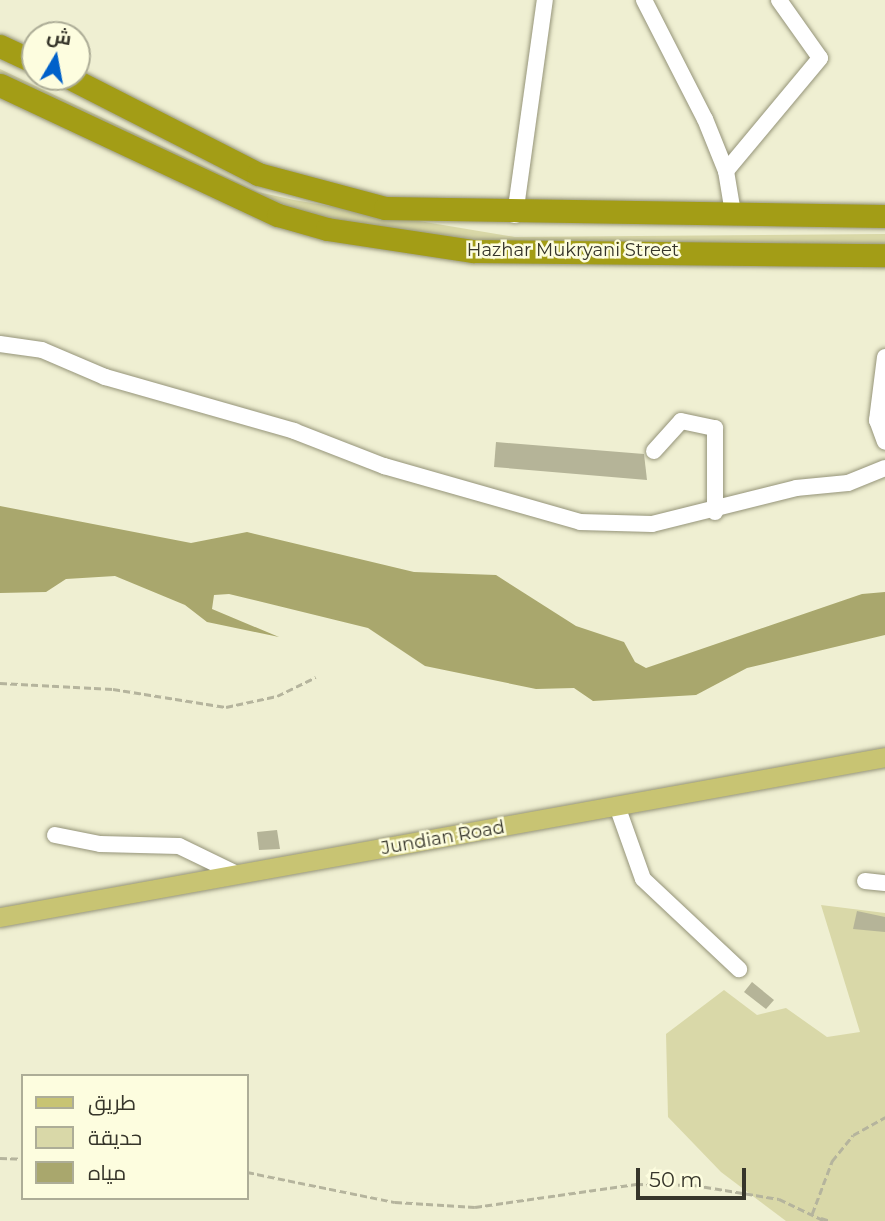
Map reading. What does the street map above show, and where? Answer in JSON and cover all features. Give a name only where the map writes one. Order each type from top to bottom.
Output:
[{"type":"highway","points":[[0,46],[21,56]]},
{"type":"highway","name":"Hazhar Mukryani Street","points":[[0,85],[267,210],[327,229],[473,251],[885,255]]},
{"type":"highway","name":"Hazhar Mukryani Street","points":[[91,89],[258,174],[385,208],[515,215],[733,213],[885,216]]},
{"type":"main road","name":"Jundian Road","points":[[0,917],[885,757]]},
{"type":"street","points":[[515,215],[545,0]]},
{"type":"street","points":[[644,0],[726,171],[733,213]]},
{"type":"street","points":[[726,171],[820,58],[779,0]]},
{"type":"street","points":[[0,344],[42,350],[105,377],[294,431],[384,466],[580,522],[652,524],[715,512],[796,488],[866,478],[885,468]]},
{"type":"street","points":[[885,357],[877,420],[885,442]]},
{"type":"street","points":[[654,451],[681,421],[715,428],[715,512]]},
{"type":"street","points":[[617,806],[643,879],[739,969]]},
{"type":"street","points":[[55,835],[100,844],[178,846],[237,874]]},
{"type":"street","points":[[865,881],[885,883]]},
{"type":"path","points":[[0,682],[113,689],[226,707],[277,696],[316,677]]},
{"type":"path","points":[[812,1214],[832,1161],[853,1135],[885,1117]]},
{"type":"path","points":[[0,1158],[21,1159]]},
{"type":"path","points":[[248,1172],[395,1202],[475,1207],[636,1184],[694,1185],[779,1199],[830,1221]]},
{"type":"path","points":[[812,1214],[823,1220]]},
{"type":"green space","points":[[0,69],[21,79],[21,91],[46,91],[258,192],[294,200],[515,237],[885,234],[885,250],[515,251],[290,215],[0,84]]},
{"type":"green space","points":[[821,905],[885,913],[885,1221],[786,1221],[721,1172],[668,1117],[666,1034],[724,990],[757,1015],[786,1008],[827,1037],[860,1032]]},
{"type":"water","points":[[0,506],[191,543],[247,532],[414,572],[496,575],[576,626],[624,642],[635,662],[646,668],[862,594],[885,592],[885,635],[747,668],[696,695],[593,701],[574,688],[536,689],[425,666],[368,628],[229,594],[214,595],[212,609],[279,637],[207,622],[185,605],[115,576],[66,579],[46,592],[0,593]]},
{"type":"building","points":[[496,442],[644,454],[647,480],[494,467]]},
{"type":"building","points":[[277,830],[280,849],[259,850],[257,832]]},
{"type":"building","points":[[857,911],[885,917],[885,932],[853,929]]},
{"type":"building","points":[[752,982],[774,1000],[766,1009],[744,992]]}]
